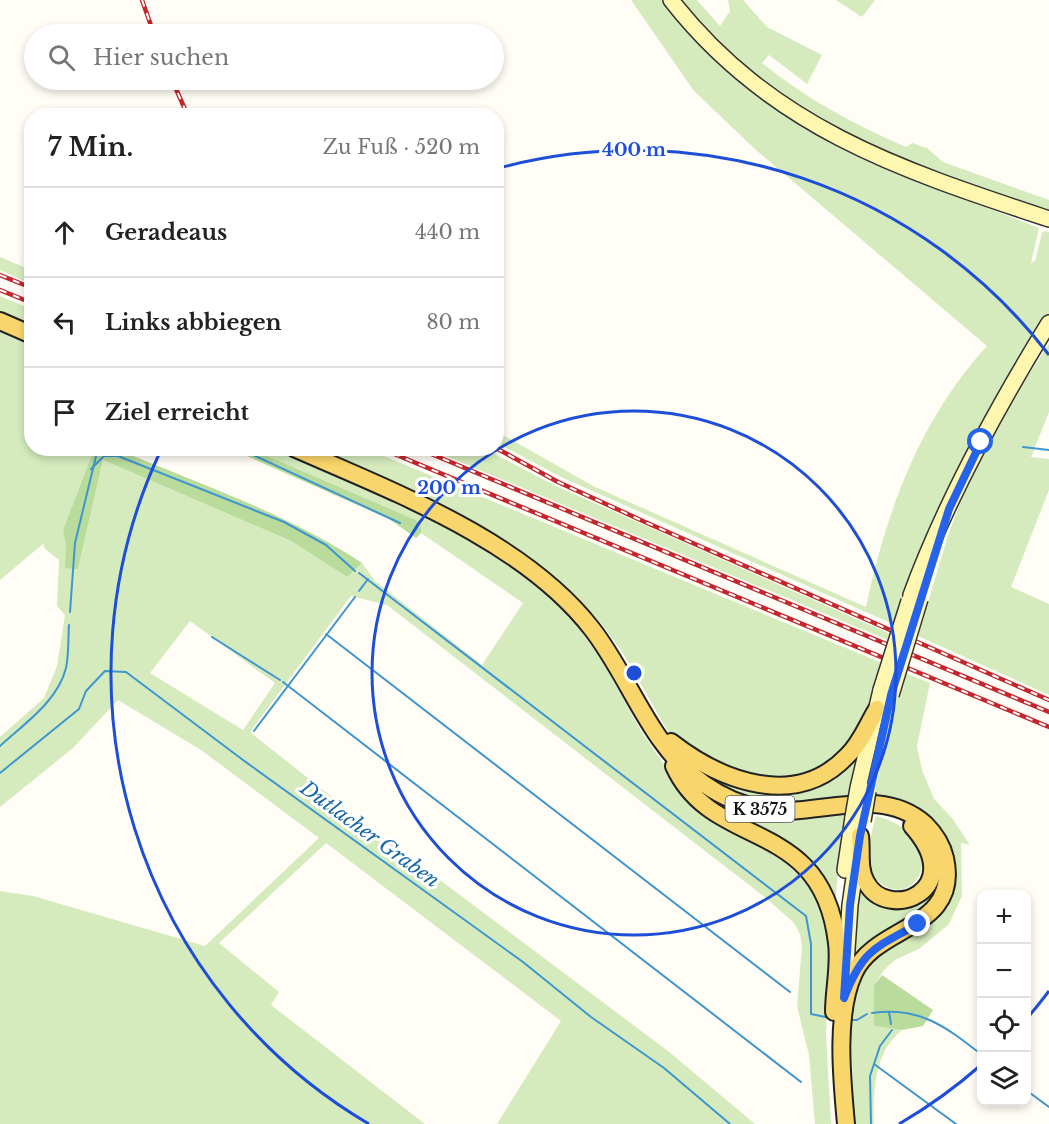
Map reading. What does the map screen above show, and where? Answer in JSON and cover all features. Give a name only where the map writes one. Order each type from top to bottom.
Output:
[{"type":"main road","points":[[671,0],[701,35],[733,66],[780,103],[824,131],[902,168],[1049,219]]},
{"type":"main road","points":[[0,321],[24,332]]},
{"type":"main road","points":[[837,944],[886,692],[916,597],[949,509],[992,422],[1049,323]]},
{"type":"main road","name":"K 3575","points":[[312,456],[436,512],[493,545],[534,574],[591,627],[608,650],[655,732],[665,746],[703,784],[748,806],[784,811],[867,794]]},
{"type":"main road","points":[[655,732],[694,760],[726,776],[759,785],[776,786],[811,780],[836,766],[857,743],[886,692]]},
{"type":"main road","points":[[867,794],[877,709]]},
{"type":"main road","points":[[665,746],[678,776],[706,806],[724,818],[790,852],[811,873],[826,899],[837,944],[841,1006]]},
{"type":"main road","points":[[859,825],[861,872],[869,888],[885,899],[901,900],[910,898],[925,887],[934,869],[930,849],[912,826],[867,794]]},
{"type":"main road","points":[[841,1006],[854,972],[868,952],[918,924],[941,898],[945,885],[945,860],[937,838],[929,828],[906,810],[867,794]]},
{"type":"main road","points":[[837,1124],[841,1006],[859,825]]},
{"type":"main road","points":[[839,1050],[846,1124]]},
{"type":"green space","points":[[631,0],[665,0],[730,70],[954,195],[1039,228],[1031,263],[1035,261],[1042,233],[1049,232],[1049,315],[1029,346],[913,567],[893,624],[561,477],[504,447],[504,436],[593,486],[866,607],[884,536],[909,468],[943,404],[963,374],[987,346],[756,150],[694,91]]},
{"type":"green space","points":[[677,0],[697,0],[720,26],[730,11],[728,0],[743,0],[767,27],[822,55],[807,84],[769,55],[762,63],[795,88],[849,120],[906,147],[912,143],[927,148],[943,162],[1049,200],[1049,213],[846,139],[748,73]]},
{"type":"green space","points":[[836,0],[875,0],[862,17]]},
{"type":"green space","points":[[0,257],[24,267],[24,281],[0,270]]},
{"type":"green space","points":[[0,296],[24,306],[24,325],[0,315]]},
{"type":"green space","points":[[0,326],[24,337],[24,456],[91,456],[63,530],[78,569],[103,460],[291,541],[347,577],[362,563],[375,581],[482,665],[523,603],[421,533],[421,527],[416,520],[267,456],[294,456],[374,490],[463,534],[531,579],[558,602],[599,655],[641,731],[672,776],[787,856],[819,895],[829,936],[826,1034],[831,1124],[815,1124],[809,1055],[797,1006],[802,947],[800,934],[794,923],[766,898],[387,605],[351,596],[250,732],[372,829],[668,1051],[755,1124],[497,1124],[561,1021],[326,843],[219,943],[279,992],[271,1005],[425,1124],[0,1124],[0,891],[33,896],[205,946],[319,838],[201,750],[118,700],[73,748],[0,807],[0,737],[44,698],[57,666],[65,615],[57,606],[59,560],[45,549],[43,544],[0,580]],"holes":[[[190,621],[275,683],[243,730],[150,673]]]},
{"type":"green space","points":[[1049,344],[1049,412],[1031,457],[1049,459],[1049,490],[1011,587],[1049,604],[1049,695],[918,636],[947,539],[967,488],[991,438]]},
{"type":"green space","points":[[91,456],[133,456],[273,514],[362,563],[347,577],[291,541],[103,460],[78,569],[65,568],[66,545],[63,530]]},
{"type":"green space","points":[[247,456],[267,456],[416,520],[421,527],[421,533],[416,538],[389,519]]},
{"type":"green space","points":[[325,456],[384,456],[882,663],[862,728],[834,763],[792,781],[743,778],[679,743],[667,730],[623,653],[600,622],[570,591],[539,565],[498,536],[441,503],[415,495]]},
{"type":"green space","points":[[446,456],[498,456],[556,486],[890,634],[888,640]]},
{"type":"green space","points":[[905,673],[930,683],[917,746],[922,770],[934,799],[952,818],[970,845],[961,843],[962,896],[949,924],[919,949],[895,960],[884,970],[874,985],[874,1026],[902,1030],[886,1049],[877,1073],[874,1124],[854,1124],[852,995],[859,973],[949,888],[909,805],[896,799],[874,796],[889,719]]},
{"type":"green space","points":[[860,753],[849,797],[783,803],[751,799],[720,788],[710,782],[685,758],[777,792]]},
{"type":"green space","points":[[686,777],[713,797],[845,811],[835,903],[828,891],[727,815]]},
{"type":"green space","points":[[876,816],[900,826],[915,839],[922,854],[922,868],[916,880],[906,888],[894,889],[879,882],[872,872],[868,852]]},
{"type":"green space","points":[[935,883],[939,886],[923,910],[853,956],[860,892],[864,892],[875,901]]},
{"type":"green space","points":[[882,975],[933,1010],[923,1026],[902,1030],[874,1026],[874,985]]},
{"type":"waterway","points":[[1023,447],[1049,450]]},
{"type":"waterway","points":[[70,612],[75,543],[96,456]]},
{"type":"waterway","points":[[91,469],[104,456],[118,456],[284,522],[326,545],[355,571]]},
{"type":"waterway","points":[[255,456],[400,523]]},
{"type":"waterway","points":[[359,573],[806,916],[811,944],[811,1014],[830,1018]]},
{"type":"waterway","points":[[359,591],[368,579]]},
{"type":"waterway","points":[[254,731],[355,597]]},
{"type":"waterway","points":[[0,746],[39,711],[56,691],[66,668],[69,625]]},
{"type":"waterway","points":[[326,634],[790,992]]},
{"type":"waterway","points":[[212,637],[280,680]]},
{"type":"waterway","name":"Dutlacher Graben","points":[[0,773],[79,709],[86,691],[105,671],[126,672],[243,760],[523,962],[591,1017],[664,1068],[730,1124]]},
{"type":"waterway","points":[[283,682],[801,1082]]},
{"type":"waterway","points":[[889,1012],[891,1024]]},
{"type":"waterway","points":[[872,1013],[904,1013],[932,1021],[978,1052]]},
{"type":"waterway","points":[[851,1020],[857,1020],[867,1014]]},
{"type":"waterway","points":[[871,1124],[870,1076],[880,1046],[892,1030]]},
{"type":"waterway","points":[[874,1064],[956,1124]]},
{"type":"waterway","points":[[1031,1094],[1049,1107]]},
{"type":"railway","points":[[142,0],[150,24]]},
{"type":"railway","points":[[176,90],[184,108]]},
{"type":"railway","points":[[0,275],[24,285]]},
{"type":"railway","points":[[0,290],[24,300]]},
{"type":"railway","points":[[504,452],[558,482],[645,522],[1049,700]]},
{"type":"railway","points":[[399,456],[1049,727]]},
{"type":"railway","points":[[436,456],[1049,712]]},
{"type":"route","points":[[918,924],[868,952],[854,972],[844,998],[850,905],[860,836],[868,791],[891,695],[949,509],[981,442]]}]
